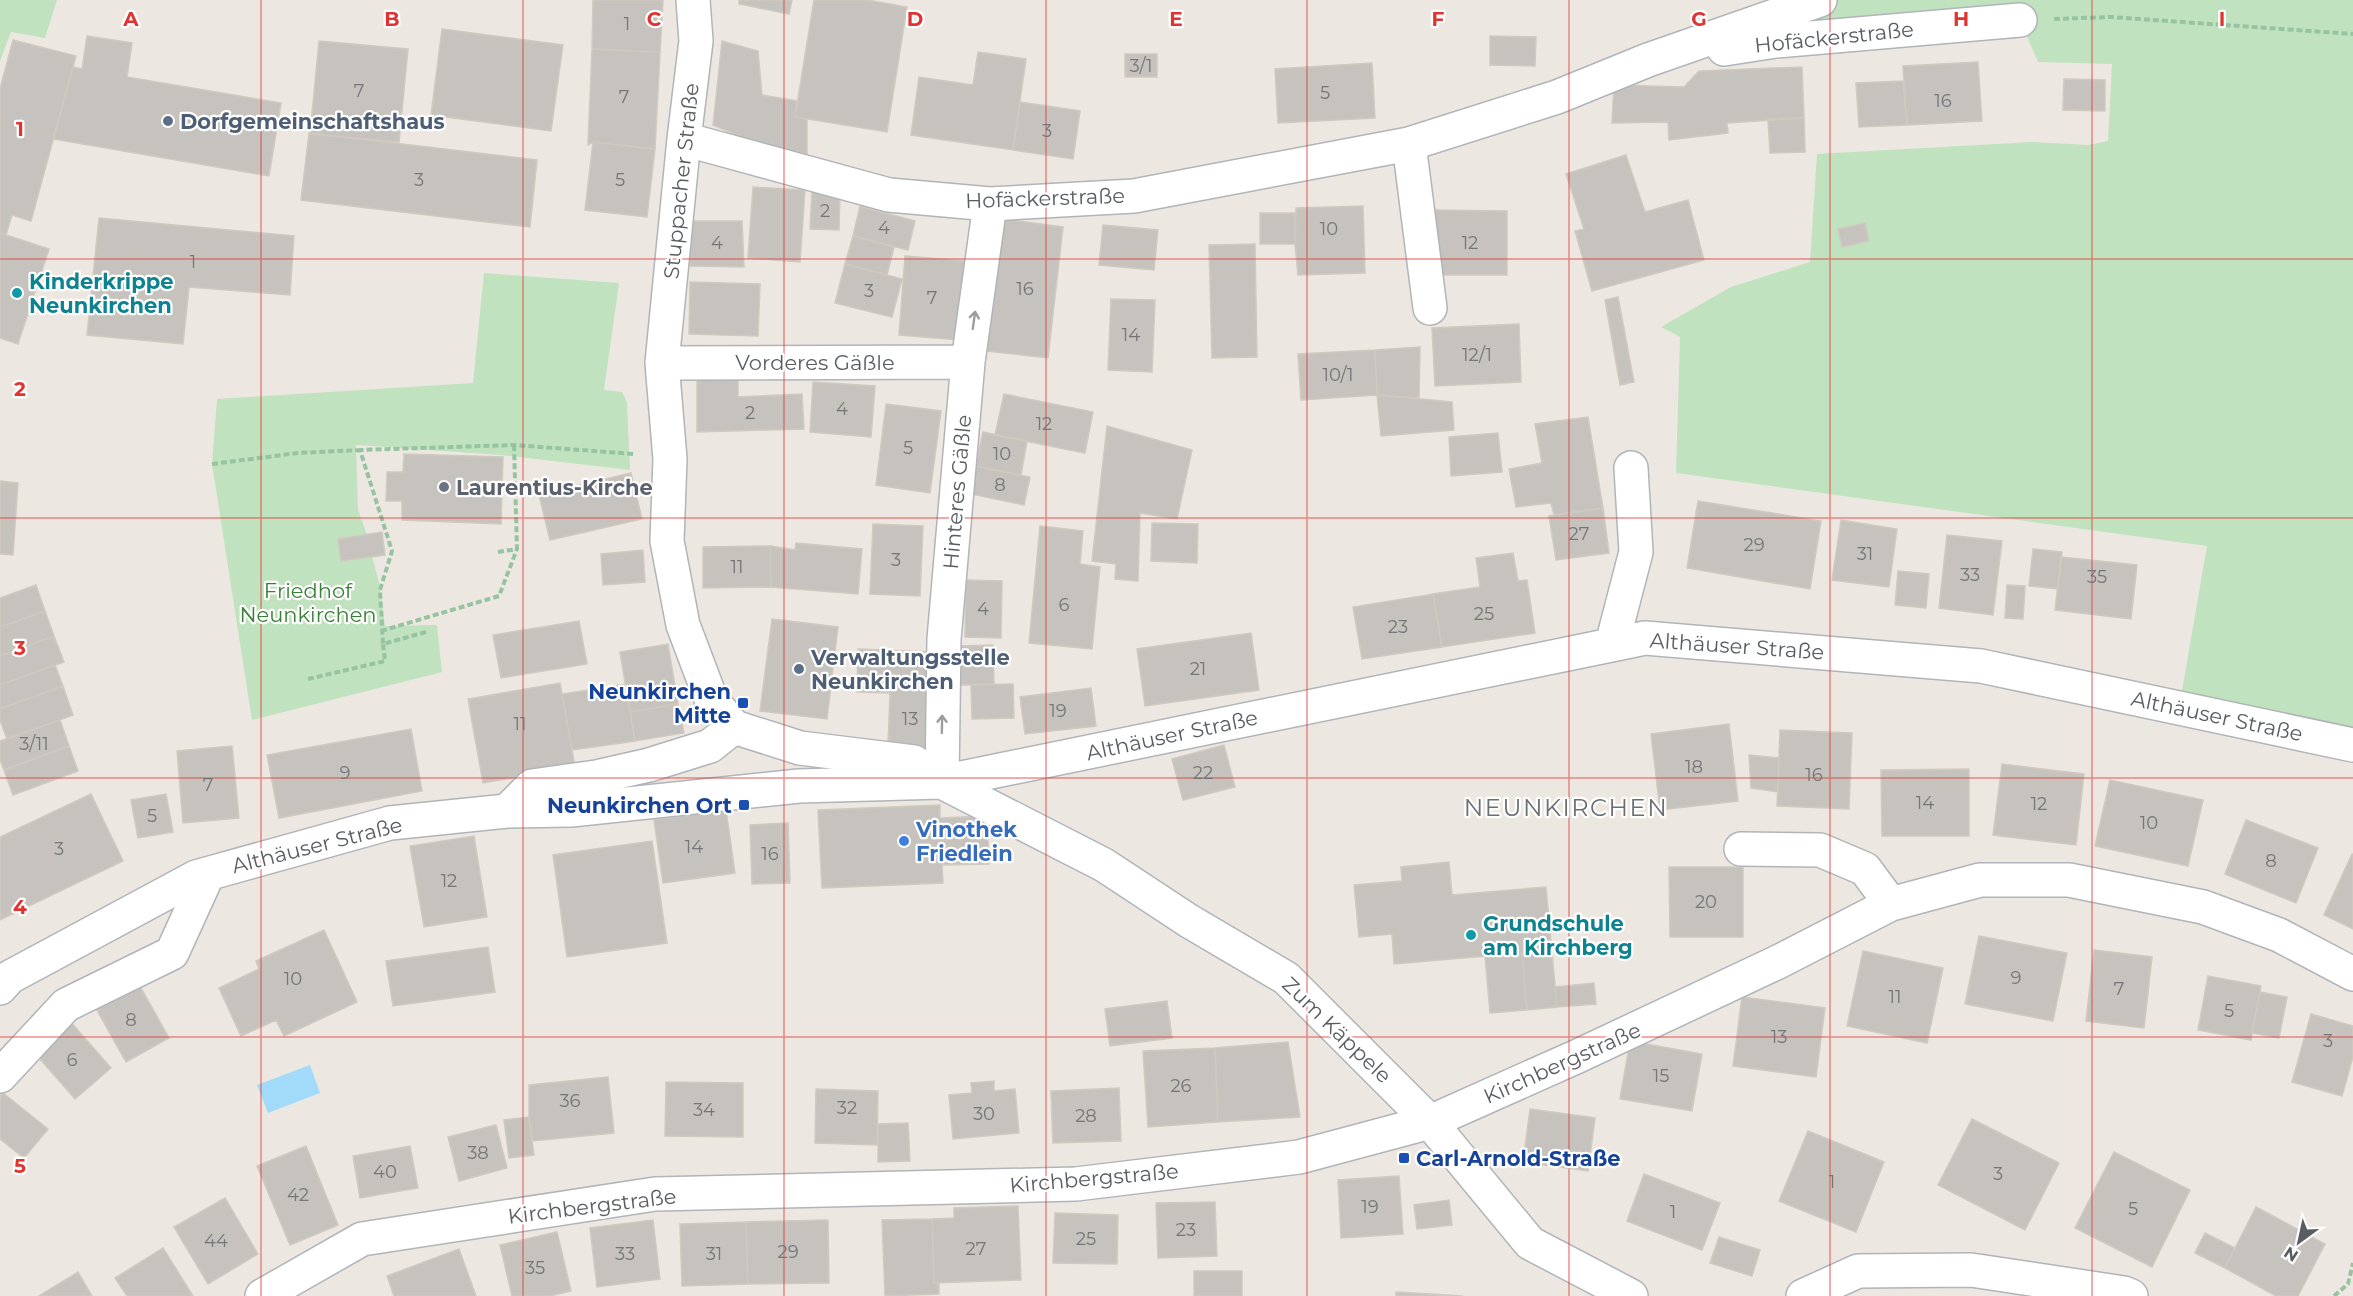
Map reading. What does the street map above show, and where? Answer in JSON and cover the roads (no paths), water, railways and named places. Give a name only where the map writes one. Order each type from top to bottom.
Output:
[{"type":"street","name":"Stuppacher Straße","points":[[693,0],[696,40],[662,363],[670,459],[667,541],[683,625],[711,699],[734,727]]},
{"type":"street","name":"Hofäckerstraße","points":[[684,139],[889,195],[990,204],[1134,196],[1409,144],[1557,97],[1648,60],[1820,0]]},
{"type":"street","name":"Hofäckerstraße","points":[[1648,60],[1776,41],[2020,20]]},
{"type":"street","points":[[1409,144],[1430,308]]},
{"type":"street","name":"Hinteres Gäßle","points":[[942,782],[944,639],[968,362],[990,204]]},
{"type":"street","name":"Vorderes Gäßle","points":[[662,363],[968,362]]},
{"type":"street","points":[[1612,644],[1636,552],[1631,468]]},
{"type":"street","name":"Althäuser Straße","points":[[3,975],[196,877],[390,823],[507,811],[571,810],[800,786],[942,782],[1645,638],[1981,666],[2353,745]]},
{"type":"street","points":[[507,811],[532,786],[596,777],[649,765],[711,746],[734,727]]},
{"type":"street","name":"Zum Käppele","points":[[734,727],[800,748],[914,762],[942,782],[1104,865],[1189,921],[1286,978],[1430,1122],[1530,1243],[1628,1295]]},
{"type":"street","points":[[1741,849],[1820,849],[1865,868],[1891,904]]},
{"type":"street","points":[[0,1076],[66,1005],[172,953],[208,873]]},
{"type":"street","name":"Kirchbergstraße","points":[[262,1296],[362,1239],[655,1194],[1076,1184],[1299,1157],[1430,1122],[1746,977],[1891,904],[1980,880],[2069,880],[2203,908],[2279,935],[2353,974]]},
{"type":"street","points":[[1803,1296],[1858,1271],[1959,1270],[2101,1289],[2131,1296]]},
{"type":"water","points":[[310,1065],[320,1093],[268,1113],[257,1085]]},
{"type":"place","name":"Dorfgemeinschaftshaus","points":[[168,121]]},
{"type":"place","name":"Kinderkrippe Neunkirchen","points":[[17,293]]},
{"type":"place","name":"Laurentius-Kirche","points":[[444,487]]},
{"type":"place","name":"Verwaltungsstelle Neunkirchen","points":[[799,669]]},
{"type":"place","name":"Neunkirchen Mitte","points":[[743,703]]},
{"type":"place","name":"Neunkirchen Ort","points":[[744,805]]},
{"type":"place","name":"Vinothek Friedlein","points":[[904,841]]},
{"type":"place","name":"Grundschule am Kirchberg","points":[[1471,935]]},
{"type":"place","name":"Carl-Arnold-Straße","points":[[1404,1158]]},
{"type":"district","name":"NEUNKIRCHEN","points":[[1566,807]]},
{"type":"park label","name":"Friedhof Neunkirchen","points":[[308,602]]}]
